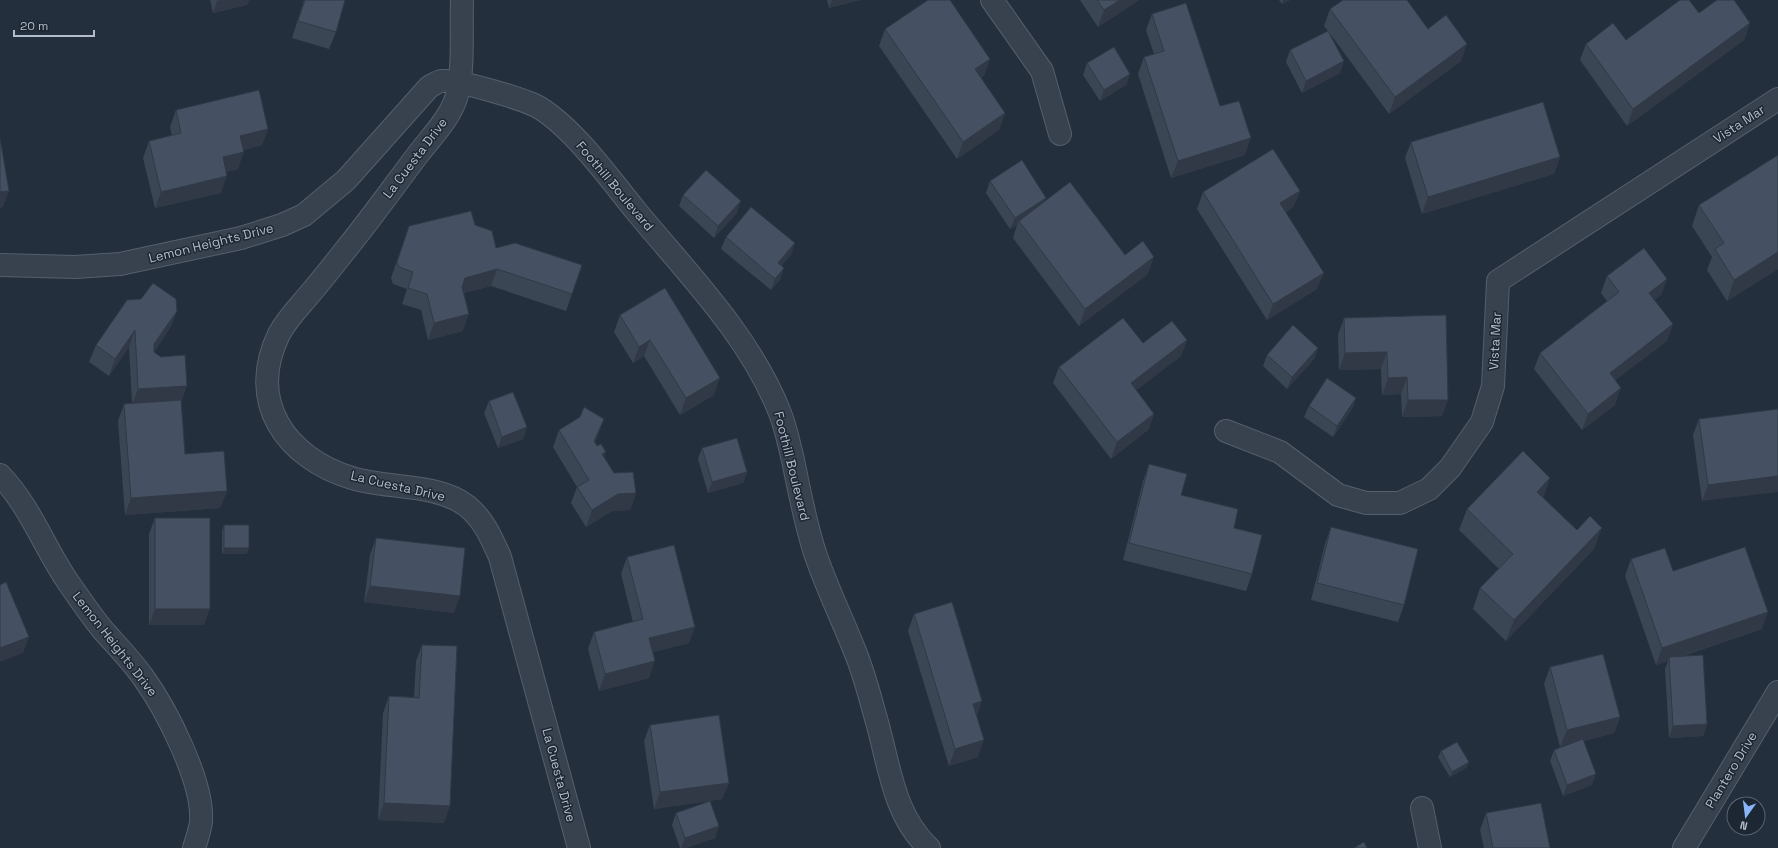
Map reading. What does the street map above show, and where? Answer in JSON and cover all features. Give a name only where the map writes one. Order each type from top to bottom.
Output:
[{"type":"street","name":"La Cuesta Drive","points":[[462,0],[460,83],[451,110],[358,235],[291,316],[280,334],[269,366],[267,392],[273,414],[283,432],[301,452],[321,465],[352,478],[444,495],[466,505],[484,523],[500,557],[579,848]]},
{"type":"street","points":[[992,0],[1042,71],[1060,134]]},
{"type":"street","name":"Lemon Heights Drive","points":[[0,265],[75,267],[120,264],[241,238],[282,225],[304,215],[346,180],[429,87],[442,81],[460,83]]},
{"type":"street","name":"Foothill Boulevard","points":[[460,83],[515,97],[538,107],[554,118],[575,138],[696,283],[757,364],[781,414],[814,552],[855,652],[876,717],[890,775],[899,803],[912,830],[929,848]]},
{"type":"street","name":"Vista Mar","points":[[1226,431],[1280,452],[1338,495],[1366,503],[1400,503],[1429,489],[1450,468],[1482,422],[1493,386],[1498,281],[1778,99]]},
{"type":"street","name":"Lemon Heights Drive","points":[[0,475],[11,487],[26,508],[64,576],[78,597],[139,671],[155,695],[185,754],[196,788],[201,821],[194,848]]},
{"type":"street","name":"Plantero Drive","points":[[1684,848],[1778,692]]},
{"type":"street","points":[[1422,808],[1430,848]]},
{"type":"building","points":[[305,0],[345,0],[336,32],[298,21]]},
{"type":"building","points":[[928,0],[950,0],[990,59],[975,69],[1005,113],[963,142],[885,29]]},
{"type":"building","points":[[1097,0],[1120,0],[1104,10]]},
{"type":"building","points":[[1343,0],[1407,0],[1428,29],[1446,15],[1467,44],[1395,97],[1330,9]]},
{"type":"building","points":[[1680,0],[1689,0],[1699,13],[1717,0],[1734,0],[1750,23],[1633,109],[1586,44],[1613,23],[1626,40]]},
{"type":"building","points":[[1186,3],[1220,106],[1239,101],[1251,138],[1178,161],[1144,57],[1164,51],[1152,14]]},
{"type":"building","points":[[1328,31],[1344,61],[1306,81],[1290,50]]},
{"type":"building","points":[[1114,47],[1130,74],[1104,90],[1087,63]]},
{"type":"building","points":[[259,90],[268,129],[240,136],[244,152],[223,157],[227,176],[161,192],[149,141],[181,133],[176,110]]},
{"type":"building","points":[[1543,102],[1560,157],[1428,197],[1411,142]]},
{"type":"building","points":[[0,138],[9,191],[0,192]]},
{"type":"building","points":[[1273,149],[1300,191],[1280,203],[1324,273],[1273,304],[1203,192]]},
{"type":"building","points":[[1778,155],[1778,252],[1734,280],[1715,249],[1724,243],[1699,205]]},
{"type":"building","points":[[1022,160],[1046,198],[1015,218],[990,181]]},
{"type":"building","points":[[706,170],[741,201],[718,226],[683,195]]},
{"type":"building","points":[[1070,182],[1125,255],[1143,241],[1154,257],[1085,309],[1019,221]]},
{"type":"building","points":[[751,207],[795,243],[778,263],[784,268],[775,279],[726,237]]},
{"type":"building","points":[[471,211],[475,225],[492,231],[496,248],[515,243],[582,265],[572,294],[497,269],[465,278],[462,287],[469,314],[434,323],[427,294],[408,288],[413,272],[399,267],[397,262],[409,226]]},
{"type":"building","points":[[1644,248],[1667,279],[1649,293],[1673,324],[1610,373],[1621,388],[1588,414],[1540,353],[1619,292],[1607,276]]},
{"type":"building","points":[[153,283],[176,299],[177,311],[154,344],[154,352],[161,357],[185,355],[187,386],[138,389],[135,330],[115,359],[96,345],[127,300],[141,299]]},
{"type":"building","points":[[665,288],[720,378],[686,398],[650,340],[639,347],[620,315]]},
{"type":"building","points":[[1446,315],[1448,400],[1408,400],[1407,377],[1388,378],[1387,352],[1345,353],[1344,318]]},
{"type":"building","points":[[1123,318],[1143,343],[1172,321],[1187,340],[1131,383],[1154,414],[1117,442],[1059,367]]},
{"type":"building","points":[[1293,325],[1318,348],[1292,377],[1267,355]]},
{"type":"building","points":[[1327,378],[1356,398],[1337,426],[1309,406]]},
{"type":"building","points":[[513,392],[527,427],[502,437],[489,401]]},
{"type":"building","points":[[181,400],[185,454],[224,451],[227,491],[131,498],[124,404]]},
{"type":"building","points":[[584,407],[604,419],[594,441],[597,446],[601,444],[606,452],[602,454],[614,473],[633,472],[636,493],[618,494],[592,510],[577,487],[589,480],[559,430],[580,417]]},
{"type":"building","points":[[1778,409],[1778,476],[1708,485],[1699,419]]},
{"type":"building","points":[[737,438],[747,472],[712,482],[702,448]]},
{"type":"building","points":[[1523,451],[1550,478],[1537,492],[1577,530],[1590,516],[1602,528],[1514,620],[1480,588],[1513,554],[1467,509]]},
{"type":"building","points":[[1149,464],[1187,474],[1181,495],[1238,509],[1234,528],[1262,535],[1252,574],[1129,543]]},
{"type":"building","points":[[155,518],[210,518],[210,609],[155,609]]},
{"type":"building","points":[[224,525],[249,525],[249,548],[224,548]]},
{"type":"building","points":[[1331,527],[1418,549],[1404,605],[1317,583]]},
{"type":"building","points":[[376,538],[465,548],[460,596],[370,586]]},
{"type":"building","points":[[674,545],[695,627],[649,638],[655,661],[605,674],[594,632],[643,619],[627,557]]},
{"type":"building","points":[[1745,547],[1768,612],[1662,648],[1631,559],[1665,548],[1673,571]]},
{"type":"building","points":[[6,582],[29,637],[0,648],[0,585]]},
{"type":"building","points":[[952,602],[982,701],[973,704],[984,740],[955,749],[914,614]]},
{"type":"building","points":[[422,645],[457,646],[450,806],[384,803],[389,696],[419,698]]},
{"type":"building","points":[[1603,654],[1620,717],[1567,730],[1550,667]]},
{"type":"building","points":[[1703,655],[1707,724],[1673,726],[1669,657]]},
{"type":"building","points":[[719,715],[729,783],[660,792],[650,725]]},
{"type":"building","points":[[1583,739],[1596,774],[1567,785],[1554,750]]},
{"type":"building","points":[[1457,742],[1469,762],[1452,772],[1441,751]]},
{"type":"building","points":[[710,801],[719,826],[685,838],[676,813]]},
{"type":"building","points":[[1541,803],[1550,848],[1493,848],[1486,813]]},
{"type":"building","points":[[1364,842],[1367,848],[1354,848]]}]
